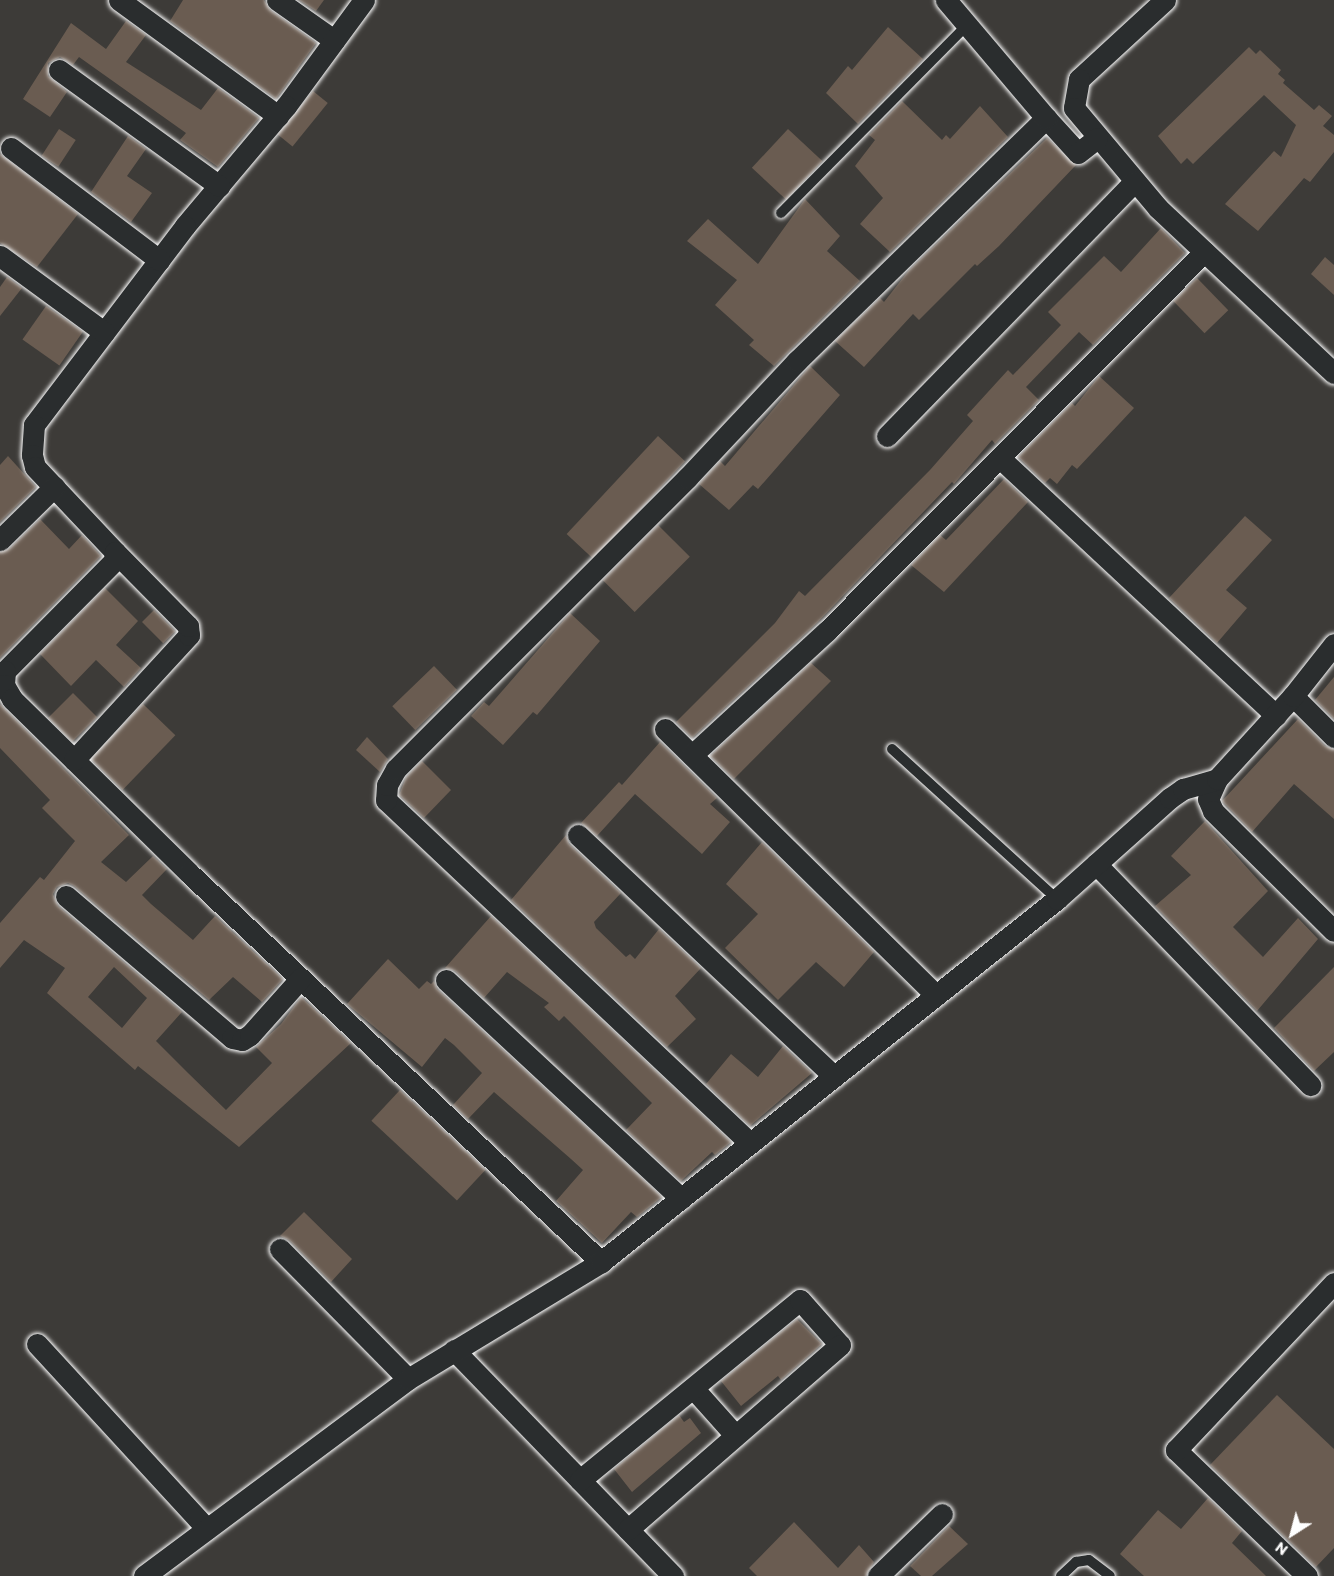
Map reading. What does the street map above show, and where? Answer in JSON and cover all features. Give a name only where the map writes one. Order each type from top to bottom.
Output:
[{"type":"street","points":[[119,0],[278,116]]},
{"type":"street","points":[[277,0],[334,40]]},
{"type":"street","points":[[74,760],[189,635],[188,626],[35,467],[32,455],[33,425],[159,260],[278,116],[364,0]]},
{"type":"street","points":[[946,0],[969,23],[1046,118],[1078,153],[1097,138]]},
{"type":"street","points":[[1166,0],[1078,79],[1074,108],[1134,182],[1204,252],[1334,373]]},
{"type":"street","points":[[58,70],[219,186]]},
{"type":"street","points":[[750,1143],[386,800],[387,785],[396,769],[687,478],[798,360],[1046,118]]},
{"type":"street","points":[[11,148],[159,260]]},
{"type":"street","points":[[887,436],[1134,182]]},
{"type":"street","points":[[692,755],[827,632],[1204,252]]},
{"type":"street","points":[[0,256],[104,332]]},
{"type":"street","points":[[1001,459],[1276,715]]},
{"type":"street","points":[[0,540],[54,487]]},
{"type":"street","points":[[115,552],[108,571],[5,671],[4,685],[12,699],[301,978],[601,1262]]},
{"type":"street","points":[[1334,644],[1293,696],[1217,779],[1208,799],[1213,811],[1334,931]]},
{"type":"street","points":[[1293,696],[1334,737]]},
{"type":"street","points":[[665,729],[936,995]]},
{"type":"street","points":[[144,1576],[408,1379],[601,1262],[1057,899],[1170,798],[1183,789],[1217,779]]},
{"type":"street","points":[[578,835],[834,1076]]},
{"type":"street","points":[[1096,864],[1310,1085]]},
{"type":"street","points":[[66,896],[232,1038],[242,1040],[250,1035],[301,978]]},
{"type":"street","points":[[446,980],[681,1198]]},
{"type":"street","points":[[280,1249],[408,1379]]},
{"type":"street","points":[[1307,1576],[1176,1450],[1334,1283]]},
{"type":"street","points":[[580,1480],[800,1300],[840,1345],[628,1529]]},
{"type":"street","points":[[37,1344],[207,1529]]},
{"type":"street","points":[[454,1350],[673,1576]]},
{"type":"street","points":[[693,1388],[735,1435]]},
{"type":"street","points":[[878,1576],[942,1514]]},
{"type":"lane","points":[[781,213],[969,23]]},
{"type":"lane","points":[[892,749],[1057,899]]},
{"type":"lane","points":[[1061,1576],[1076,1562],[1089,1560],[1110,1576]]},
{"type":"building","points":[[183,0],[264,0],[270,10],[316,43],[276,99],[170,21]]},
{"type":"building","points":[[299,0],[324,0],[316,11]]},
{"type":"building","points":[[126,21],[146,35],[126,62],[201,110],[218,88],[259,118],[218,167],[180,140],[186,133],[79,57],[73,65],[60,57],[48,63],[48,76],[67,92],[50,117],[23,99],[71,23],[106,49]]},
{"type":"building","points":[[888,27],[923,59],[858,124],[826,93],[848,66],[852,70]]},
{"type":"building","points":[[1249,47],[1256,54],[1260,50],[1281,70],[1278,74],[1285,80],[1283,83],[1314,110],[1319,105],[1332,116],[1323,126],[1334,135],[1334,152],[1310,182],[1304,178],[1258,231],[1225,204],[1274,151],[1281,157],[1296,125],[1264,95],[1193,164],[1187,158],[1181,164],[1158,136]]},
{"type":"building","points":[[313,91],[328,103],[293,146],[278,135]]},
{"type":"building","points":[[902,101],[942,140],[946,135],[950,139],[980,106],[1008,137],[890,252],[860,224],[883,198],[855,166],[875,140],[869,135]]},
{"type":"building","points":[[59,129],[76,140],[58,167],[42,156]]},
{"type":"building","points":[[788,129],[822,161],[786,200],[752,168]]},
{"type":"building","points":[[128,136],[146,149],[127,176],[152,193],[131,222],[91,192]]},
{"type":"building","points":[[1047,138],[1076,165],[999,246],[977,266],[975,264],[919,320],[913,314],[864,367],[835,341],[880,298],[884,302],[909,270]]},
{"type":"building","points":[[0,154],[78,214],[37,267],[0,243]]},
{"type":"building","points":[[805,199],[840,236],[827,251],[860,281],[774,366],[749,345],[754,340],[715,305],[737,280],[687,241],[708,219],[758,264]]},
{"type":"building","points":[[1161,228],[1185,253],[1093,345],[1079,332],[1026,387],[1039,400],[995,444],[992,440],[954,484],[952,482],[818,622],[692,738],[676,722],[775,623],[799,591],[805,596],[930,470],[973,421],[967,415],[1008,370],[1013,375],[1061,325],[1048,312],[1104,256],[1121,272]]},
{"type":"building","points":[[1325,257],[1334,265],[1334,295],[1311,274]]},
{"type":"building","points":[[7,277],[22,288],[0,316],[0,287]]},
{"type":"building","points":[[1197,278],[1228,310],[1205,333],[1173,301]]},
{"type":"building","points":[[46,306],[83,332],[59,365],[22,340]]},
{"type":"building","points":[[810,366],[840,395],[758,489],[753,485],[729,510],[699,484],[720,461],[725,466]]},
{"type":"building","points":[[1099,376],[1134,408],[1077,469],[1072,465],[1057,484],[1050,478],[1045,483],[1018,457],[1072,403],[1075,406]]},
{"type":"building","points":[[658,436],[685,461],[594,559],[567,534]]},
{"type":"building","points":[[8,456],[36,487],[0,522],[0,465]]},
{"type":"building","points":[[1004,479],[1028,502],[944,592],[911,565],[940,535],[946,540]]},
{"type":"building","points":[[1245,516],[1272,540],[1226,590],[1247,608],[1217,643],[1169,598]]},
{"type":"building","points":[[40,519],[69,549],[82,535],[101,556],[0,658],[0,552],[9,549]]},
{"type":"building","points":[[658,525],[690,557],[635,612],[603,580]]},
{"type":"building","points":[[105,588],[138,621],[116,645],[141,668],[124,687],[96,660],[71,686],[40,654]]},
{"type":"building","points":[[154,610],[175,631],[163,643],[142,622]]},
{"type":"building","points":[[570,613],[600,641],[537,715],[533,712],[503,745],[471,716],[484,702],[489,706]]},
{"type":"building","points":[[811,663],[831,681],[734,779],[710,756]]},
{"type":"building","points":[[434,666],[457,690],[415,730],[392,706]]},
{"type":"building","points":[[1334,677],[1334,719],[1315,700]]},
{"type":"building","points":[[73,693],[97,717],[72,742],[48,718]]},
{"type":"building","points":[[0,704],[129,835],[101,862],[126,882],[153,856],[167,869],[142,895],[151,904],[193,940],[215,916],[283,979],[262,1002],[233,977],[209,1000],[74,886],[68,883],[57,887],[53,894],[58,906],[182,1012],[156,1041],[226,1110],[272,1063],[256,1047],[281,1024],[301,997],[351,1043],[239,1147],[138,1066],[135,1070],[47,993],[65,968],[24,940],[0,968],[0,923],[40,877],[44,880],[75,841],[42,808],[50,800],[0,748]],"holes":[[[114,967],[147,998],[122,1028],[88,997]]]},
{"type":"building","points":[[143,704],[175,735],[123,790],[90,759]]},
{"type":"building","points":[[1298,719],[1325,746],[1334,749],[1334,819],[1294,784],[1252,832],[1222,801]]},
{"type":"building","points":[[367,737],[388,759],[380,772],[356,750]]},
{"type":"building","points":[[660,742],[717,798],[710,804],[730,822],[702,854],[635,794],[597,836],[581,823],[619,782],[622,785]]},
{"type":"building","points":[[422,761],[451,790],[424,818],[399,795],[406,777]]},
{"type":"building","points":[[1205,821],[1268,891],[1233,927],[1263,957],[1298,918],[1318,939],[1257,1011],[1155,906],[1191,875],[1171,856]]},
{"type":"building","points":[[566,835],[569,844],[621,893],[594,922],[596,928],[626,957],[630,954],[635,959],[659,929],[701,968],[675,996],[696,1019],[667,1047],[511,900]]},
{"type":"building","points":[[762,842],[874,952],[844,987],[816,962],[778,1000],[725,948],[758,914],[726,884]]},
{"type":"building","points":[[491,916],[731,1142],[715,1155],[712,1152],[681,1181],[626,1130],[652,1103],[564,1016],[559,1021],[544,1007],[549,1003],[507,972],[484,998],[455,971],[445,968]]},
{"type":"building","points":[[388,959],[419,989],[427,981],[431,984],[434,981],[437,989],[662,1197],[637,1217],[631,1212],[602,1243],[556,1201],[583,1170],[494,1092],[468,1119],[453,1105],[482,1073],[454,1045],[445,1038],[422,1067],[347,1004]]},
{"type":"building","points":[[1334,967],[1334,1052],[1314,1071],[1274,1028]]},
{"type":"building","points":[[783,1046],[812,1073],[750,1126],[706,1084],[731,1054],[758,1077]]},
{"type":"building","points":[[400,1090],[486,1170],[457,1201],[371,1121]]},
{"type":"building","points":[[304,1212],[352,1259],[331,1282],[289,1240],[280,1236]]},
{"type":"building","points":[[797,1319],[822,1344],[781,1380],[778,1376],[741,1406],[721,1381]]},
{"type":"building","points":[[1277,1395],[1334,1449],[1334,1548],[1316,1567],[1210,1465]]},
{"type":"building","points":[[679,1415],[684,1422],[690,1418],[701,1433],[632,1492],[614,1469]]},
{"type":"building","points":[[1208,1498],[1242,1531],[1232,1543],[1266,1576],[1144,1576],[1120,1554],[1158,1510],[1181,1529]]},
{"type":"building","points":[[794,1522],[838,1568],[859,1545],[874,1562],[866,1576],[757,1576],[749,1568]]},
{"type":"building","points":[[949,1526],[968,1544],[932,1576],[921,1576],[910,1566]]}]
